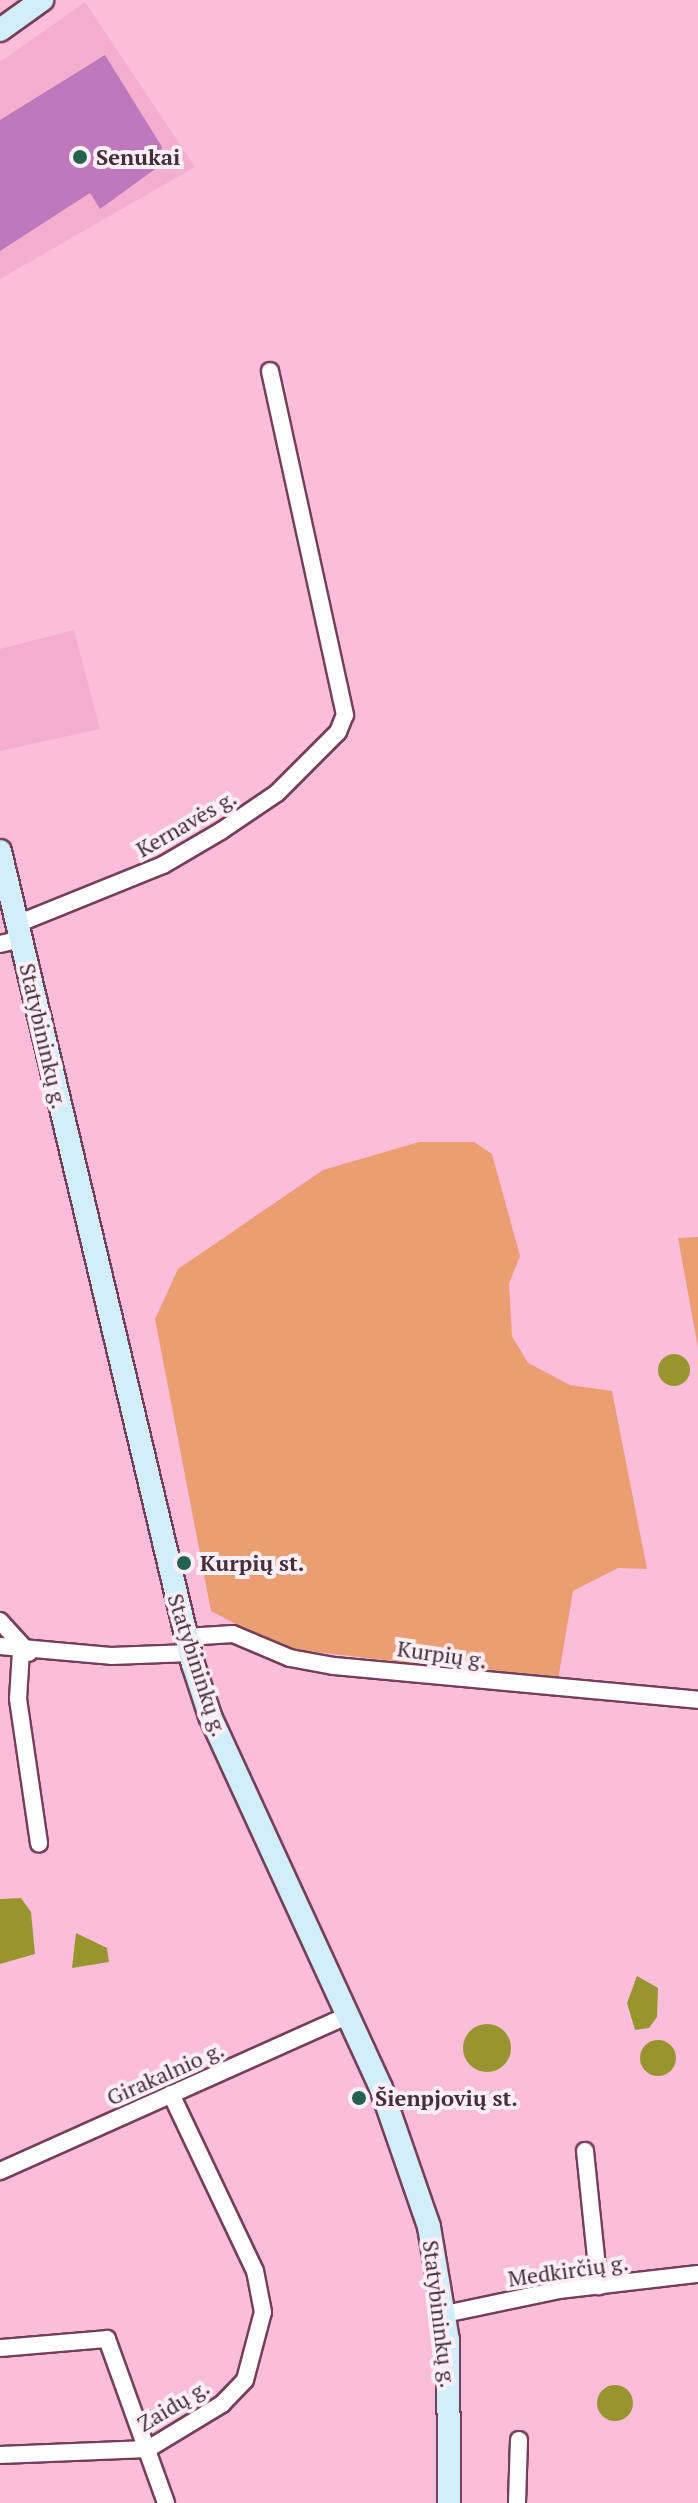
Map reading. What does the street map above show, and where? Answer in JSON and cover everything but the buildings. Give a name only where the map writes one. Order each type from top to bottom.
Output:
[{"type":"street","points":[[0,30],[42,0]]},
{"type":"street","name":"Kernavės g.","points":[[13,936],[163,865],[221,831],[321,753],[345,715],[270,371]]},
{"type":"street","name":"Statybininkų g.","points":[[0,851],[13,936],[188,1645],[210,1716],[348,2015],[409,2161],[445,2314],[449,2503]]},
{"type":"street","points":[[0,1621],[25,1652],[17,1689],[39,1843]]},
{"type":"street","name":"Kurpių g.","points":[[0,1646],[25,1652],[188,1645],[233,1634],[290,1658],[334,1666],[698,1700]]},
{"type":"street","name":"Girakalnio g.","points":[[0,2171],[348,2015]]},
{"type":"street","name":"Zaidų g.","points":[[0,2455],[148,2449],[222,2404],[245,2380],[263,2312],[255,2271],[171,2094]]},
{"type":"street","points":[[585,2151],[599,2286]]},
{"type":"street","name":"Medkirčių g.","points":[[445,2314],[599,2286],[698,2274]]},
{"type":"street","points":[[0,2348],[107,2339],[166,2503]]},
{"type":"street","points":[[517,2503],[519,2440]]},
{"type":"shaded area","points":[[85,2],[195,167],[0,279],[0,62]]},
{"type":"shaded area","points":[[74,630],[100,729],[0,751],[0,649]]},
{"type":"shaded area","points":[[419,1142],[474,1142],[492,1154],[520,1256],[509,1284],[512,1336],[528,1363],[570,1385],[612,1391],[647,1569],[618,1568],[573,1591],[558,1680],[281,1648],[211,1611],[155,1319],[178,1269],[323,1170]]},
{"type":"shaded area","points":[[698,1237],[698,1348],[678,1238]]},
{"type":"shaded area","points":[[674,1354],[685,1359],[690,1370],[685,1381],[674,1386],[663,1381],[658,1370],[663,1359]]},
{"type":"shaded area","points":[[21,1898],[31,1912],[35,1954],[0,1964],[0,1899]]},
{"type":"shaded area","points":[[76,1933],[107,1948],[109,1962],[72,1968]]},
{"type":"shaded area","points":[[637,1976],[658,1988],[657,2017],[649,2028],[635,2030],[627,2003]]},
{"type":"shaded area","points":[[487,2024],[504,2031],[511,2048],[504,2065],[487,2072],[470,2065],[463,2048],[470,2031]]},
{"type":"shaded area","points":[[658,2040],[671,2045],[676,2058],[671,2071],[658,2076],[645,2071],[640,2058],[645,2045]]},
{"type":"shaded area","points":[[615,2385],[628,2390],[633,2403],[628,2416],[615,2421],[602,2416],[597,2403],[602,2390]]},
{"type":"place","name":"Senukai","points":[[80,157]]},
{"type":"place","name":"Kurpių st.","points":[[184,1563]]},
{"type":"place","name":"Šienpjovių st.","points":[[359,2098]]}]
